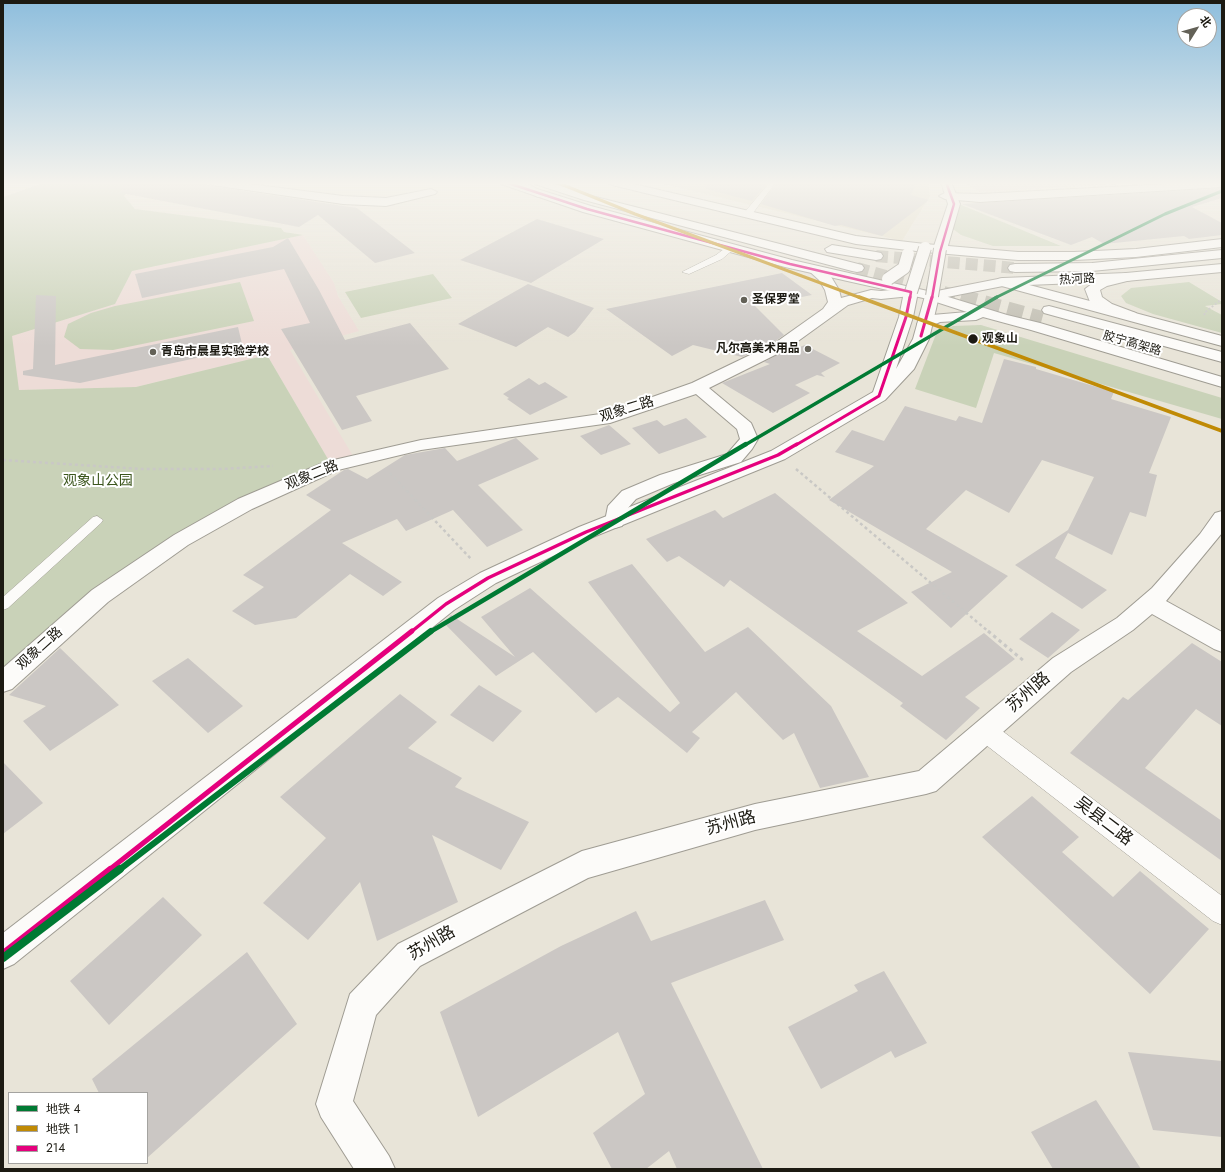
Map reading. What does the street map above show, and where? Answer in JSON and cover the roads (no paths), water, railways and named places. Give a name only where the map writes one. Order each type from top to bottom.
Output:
[{"type":"main road","points":[[689,237],[815,270],[858,274],[876,281],[888,279],[904,268],[908,254],[893,244]]},
{"type":"main road","points":[[725,237],[858,274],[911,292],[932,296],[1003,320]]},
{"type":"main road","points":[[777,237],[872,258]]},
{"type":"main road","name":"热河路","points":[[842,237],[856,240],[893,244],[927,244],[940,249],[1018,256],[1074,256],[1136,252],[1222,243]]},
{"type":"main road","points":[[3,954],[446,604],[488,578],[586,532],[778,455],[879,396],[906,369],[921,339],[932,296],[940,249],[944,237]]},
{"type":"main road","points":[[879,396],[906,317],[911,292],[927,244]]},
{"type":"main road","points":[[940,249],[972,266]]},
{"type":"main road","points":[[1015,268],[1092,267],[1222,254]]},
{"type":"main road","name":"热河路","points":[[932,296],[1003,282],[1126,277],[1222,268]]},
{"type":"main road","points":[[815,270],[824,278],[832,290],[835,302],[829,312]]},
{"type":"main road","points":[[984,273],[1003,282],[1222,341]]},
{"type":"main road","points":[[1126,277],[1102,283],[1092,289],[1095,299],[1108,307],[1136,317]]},
{"type":"main road","name":"观象二路","points":[[3,682],[100,596],[181,540],[245,504],[332,466],[421,445],[610,418],[698,387],[782,346],[843,302],[871,294],[881,295],[911,292]]},
{"type":"main road","name":"胶宁高架路","points":[[1046,314],[1120,340],[1222,369]]},
{"type":"main road","points":[[924,324],[937,318],[959,315],[981,316],[1120,340],[1222,382]]},
{"type":"main road","name":"胶宁高架路","points":[[1120,340],[1222,357]]},
{"type":"main road","points":[[615,521],[618,506],[629,495],[667,479],[734,458],[744,449],[749,439],[745,427],[698,387]]},
{"type":"main road","name":"苏州路","points":[[376,1169],[334,1104],[362,1006],[409,955],[582,865],[755,817],[926,782],[1062,665],[1125,624],[1160,594],[1207,539],[1222,518]]},
{"type":"main road","points":[[1150,602],[1222,643]]},
{"type":"street","name":"吴县二路","points":[[984,732],[1222,912]]},
{"type":"lane","points":[[686,272],[719,257],[731,248]]},
{"type":"lane","points":[[3,605],[97,520]]},
{"type":"tunnel","points":[[876,256],[1015,268]]},
{"type":"tunnel","points":[[857,268],[965,298]]},
{"type":"tunnel","points":[[961,297],[1042,319]]},
{"type":"metro line","name":"1","points":[[696,237],[1222,431]]},
{"type":"metro line","name":"4","points":[[3,958],[439,625],[988,301],[1119,237]]},
{"type":"place","name":"圣保罗堂","points":[[744,300]]},
{"type":"place","name":"观象山","points":[[973,339]]},
{"type":"place","name":"凡尔高美术用品","points":[[808,349]]},
{"type":"place","name":"青岛市晨星实验学校","points":[[153,352]]},
{"type":"park label","name":"观象山公园","points":[[98,482]]}]
